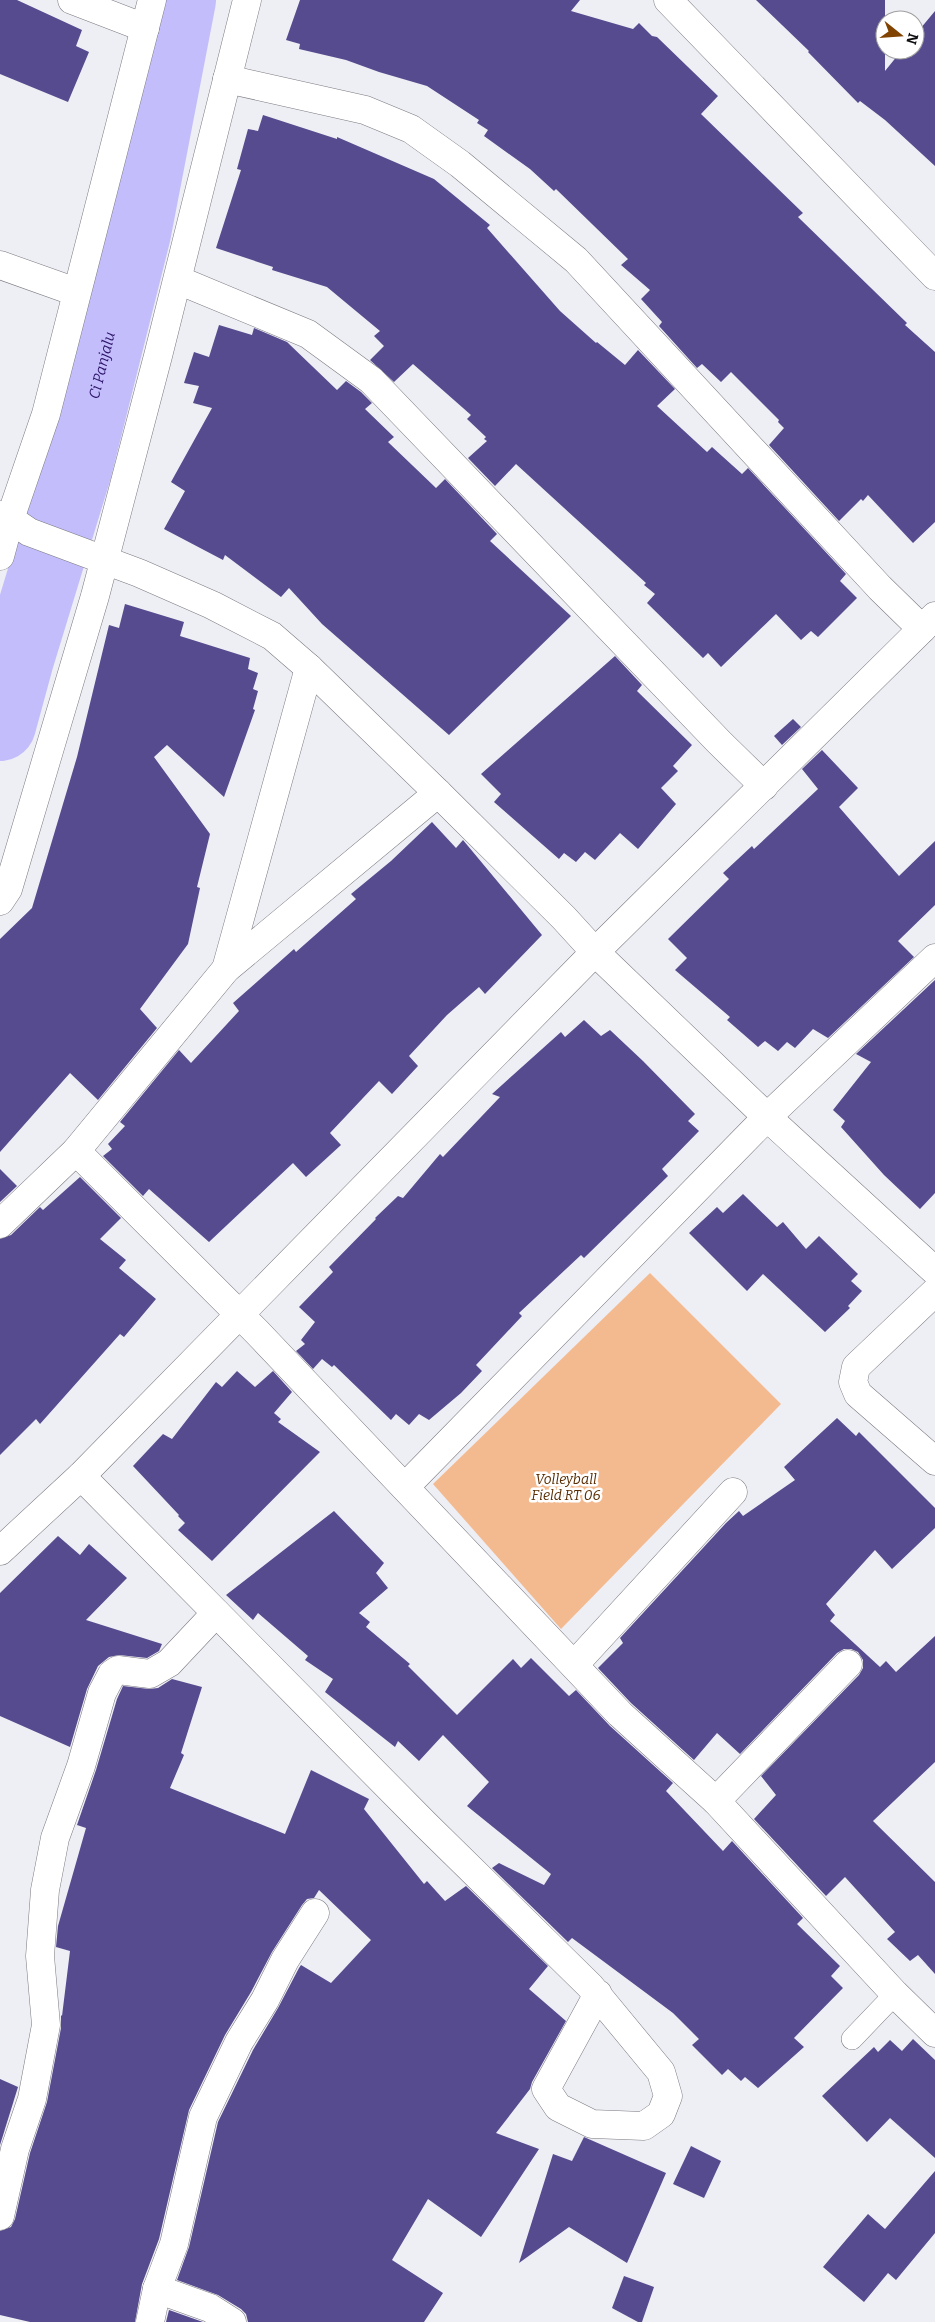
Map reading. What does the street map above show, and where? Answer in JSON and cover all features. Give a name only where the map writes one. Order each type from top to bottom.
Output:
[{"type":"street","points":[[72,0],[145,28]]},
{"type":"street","points":[[0,556],[13,522],[46,414],[152,0]]},
{"type":"street","points":[[0,901],[8,890],[48,759],[104,560],[178,280],[247,0]]},
{"type":"street","points":[[668,0],[935,276]]},
{"type":"street","points":[[0,1551],[81,1476],[595,952],[928,623],[880,588],[576,260],[460,164],[410,129],[365,110],[227,79]]},
{"type":"street","points":[[0,265],[76,292]]},
{"type":"street","points":[[178,280],[308,334],[371,380],[719,742],[764,786]]},
{"type":"street","points":[[13,522],[212,605],[272,636],[438,793],[564,918],[595,952],[767,1117],[935,1271]]},
{"type":"street","points":[[226,969],[308,668]]},
{"type":"street","points":[[0,1224],[76,1151],[226,969],[438,793]]},
{"type":"street","points":[[405,1487],[767,1117],[935,958]]},
{"type":"street","points":[[76,1151],[240,1316],[620,1714],[716,1801],[896,1994],[933,2028]]},
{"type":"street","points":[[935,1292],[856,1367],[852,1382],[858,1394],[935,1461]]},
{"type":"street","points":[[81,1476],[598,1994],[661,2072],[668,2096],[661,2114],[644,2126],[592,2124],[558,2107],[546,2090],[598,1994]]},
{"type":"street","points":[[574,1665],[732,1492]]},
{"type":"street","points":[[0,2216],[15,2150],[32,2099],[46,2025],[40,1956],[45,1890],[55,1838],[81,1766],[102,1693],[112,1674],[118,1670],[150,1674],[169,1663],[216,1613]]},
{"type":"street","points":[[716,1801],[848,1664]]},
{"type":"street","points":[[150,2322],[157,2290],[174,2244],[206,2111],[239,2042],[265,2000],[285,1960],[315,1913]]},
{"type":"street","points":[[157,2290],[210,2308],[232,2322]]},
{"type":"lane","points":[[852,2039],[896,1994]]},
{"type":"green space","name":"Volleyball Field RT 06","points":[[650,1273],[781,1404],[561,1629],[433,1484]]},
{"type":"building","points":[[0,0],[17,0],[82,30],[76,46],[89,52],[68,102],[0,74]]},
{"type":"building","points":[[300,0],[580,0],[571,11],[633,29],[639,23],[652,36],[657,37],[718,96],[701,114],[803,213],[798,217],[907,323],[905,325],[935,352],[935,522],[913,543],[868,495],[863,501],[861,499],[839,521],[769,445],[784,428],[778,422],[779,420],[731,372],[721,382],[702,364],[697,368],[659,326],[662,322],[641,299],[650,290],[621,265],[628,259],[556,189],[554,191],[530,169],[484,136],[488,130],[477,123],[479,120],[427,86],[346,60],[299,49],[300,44],[286,40]]},
{"type":"building","points":[[756,0],[885,0],[885,10],[875,10],[875,60],[885,60],[885,71],[894,60],[925,60],[925,23],[935,11],[935,166],[885,120],[860,101],[858,103],[809,51]]},
{"type":"building","points":[[263,115],[337,139],[337,137],[434,179],[490,225],[487,228],[560,311],[596,343],[625,365],[638,350],[675,389],[657,406],[707,452],[712,447],[742,474],[748,468],[846,574],[840,581],[857,598],[818,637],[811,631],[801,640],[776,614],[721,667],[708,653],[703,658],[647,603],[655,594],[644,585],[646,583],[516,464],[495,486],[468,458],[487,441],[484,439],[486,437],[467,419],[471,415],[413,364],[394,382],[370,360],[384,346],[374,336],[380,331],[327,287],[272,270],[273,267],[216,248],[241,170],[237,169],[248,129],[258,131]]},
{"type":"building","points":[[219,325],[252,335],[254,328],[287,342],[337,390],[346,381],[361,392],[372,403],[365,409],[394,437],[388,442],[436,488],[445,479],[497,534],[490,541],[571,616],[449,735],[322,624],[289,588],[281,597],[225,555],[223,560],[164,529],[185,491],[171,482],[212,408],[193,403],[199,386],[184,383],[194,352],[209,357]]},
{"type":"building","points":[[125,604],[184,622],[180,636],[250,658],[248,669],[258,673],[253,689],[258,691],[253,709],[255,710],[224,797],[167,745],[154,757],[210,834],[197,887],[200,888],[188,944],[140,1009],[157,1028],[98,1100],[70,1073],[0,1152],[0,939],[32,908],[77,757],[109,625],[119,628]]},
{"type":"building","points":[[615,656],[642,685],[637,691],[692,745],[673,766],[678,771],[661,788],[676,804],[638,849],[620,833],[595,860],[585,852],[576,862],[564,853],[559,859],[494,802],[501,794],[481,774]]},
{"type":"building","points":[[793,719],[801,727],[782,745],[774,736]]},
{"type":"building","points":[[822,750],[858,788],[839,807],[899,876],[935,841],[935,905],[898,941],[914,957],[828,1038],[813,1029],[795,1048],[787,1042],[778,1051],[765,1041],[758,1047],[727,1020],[730,1017],[675,970],[687,958],[668,939],[729,879],[723,873],[752,846],[754,849],[818,789],[802,769]]},
{"type":"building","points":[[432,822],[456,848],[463,840],[542,935],[485,994],[479,987],[447,1015],[409,1056],[418,1066],[392,1094],[379,1081],[330,1133],[341,1145],[306,1177],[293,1163],[209,1242],[149,1189],[143,1196],[103,1156],[112,1149],[108,1144],[125,1126],[120,1122],[179,1050],[191,1063],[239,1011],[233,1003],[294,949],[296,952],[356,899],[351,894],[391,861]]},
{"type":"building","points":[[935,980],[935,1193],[920,1209],[884,1175],[841,1127],[845,1121],[833,1110],[871,1062],[856,1054]]},
{"type":"building","points":[[584,1020],[601,1036],[610,1030],[643,1061],[695,1114],[688,1121],[699,1131],[662,1169],[668,1176],[584,1258],[581,1255],[519,1313],[522,1316],[476,1365],[482,1371],[461,1393],[429,1420],[419,1414],[409,1425],[396,1414],[391,1420],[334,1365],[332,1367],[322,1359],[313,1369],[296,1351],[305,1344],[301,1340],[315,1322],[299,1307],[333,1272],[329,1267],[375,1218],[398,1196],[403,1198],[440,1154],[443,1157],[500,1097],[492,1094],[561,1032],[565,1037]]},
{"type":"building","points":[[0,1169],[17,1186],[0,1202]]},
{"type":"building","points":[[80,1177],[121,1218],[100,1239],[126,1260],[119,1268],[156,1299],[124,1337],[120,1334],[40,1424],[36,1419],[0,1455],[0,1239],[11,1235],[40,1207],[43,1210]]},
{"type":"building","points":[[743,1194],[777,1227],[783,1222],[806,1249],[819,1236],[858,1274],[851,1281],[862,1291],[848,1306],[850,1308],[825,1332],[763,1274],[747,1291],[689,1233],[717,1207],[723,1213]]},
{"type":"building","points":[[237,1371],[255,1387],[273,1371],[292,1392],[274,1413],[281,1419],[278,1422],[320,1452],[212,1561],[178,1530],[185,1523],[133,1466],[163,1434],[172,1439],[216,1382],[222,1387]]},
{"type":"building","points":[[837,1418],[856,1436],[859,1432],[935,1508],[935,1528],[892,1569],[875,1550],[826,1604],[835,1615],[830,1621],[880,1667],[886,1661],[896,1672],[935,1636],[935,1762],[873,1821],[935,1882],[935,1974],[918,1955],[910,1961],[887,1939],[895,1932],[845,1877],[826,1896],[754,1819],[776,1795],[761,1776],[859,1675],[863,1668],[863,1660],[858,1652],[844,1649],[837,1653],[740,1754],[717,1733],[694,1760],[631,1703],[598,1668],[623,1643],[620,1638],[726,1523],[739,1511],[743,1516],[795,1480],[784,1467]]},
{"type":"building","points":[[334,1511],[384,1563],[376,1573],[388,1588],[359,1613],[370,1622],[366,1627],[410,1664],[408,1666],[457,1715],[513,1659],[521,1668],[531,1658],[569,1696],[576,1690],[610,1726],[673,1783],[666,1791],[723,1851],[732,1841],[803,1918],[797,1924],[840,1966],[831,1976],[843,1988],[794,2038],[804,2047],[758,2088],[745,2077],[741,2081],[728,2069],[722,2075],[692,2045],[699,2039],[673,2013],[572,1938],[568,1942],[492,1868],[499,1863],[544,1885],[551,1874],[467,1806],[489,1782],[443,1735],[419,1761],[398,1741],[395,1747],[325,1692],[333,1679],[305,1660],[308,1656],[258,1613],[253,1620],[226,1595]]},
{"type":"building","points":[[58,1536],[80,1555],[89,1544],[127,1578],[86,1620],[162,1644],[159,1651],[147,1658],[119,1655],[109,1657],[98,1666],[87,1689],[70,1747],[0,1716],[0,1593]]},
{"type":"building","points":[[172,1679],[202,1687],[181,1753],[184,1755],[170,1788],[285,1834],[311,1770],[369,1799],[364,1809],[424,1884],[427,1881],[445,1901],[466,1886],[548,1966],[529,1989],[566,2021],[532,2082],[530,2089],[496,2133],[539,2149],[481,2237],[428,2199],[392,2260],[443,2293],[424,2322],[248,2322],[246,2314],[241,2309],[218,2295],[177,2280],[189,2247],[218,2122],[253,2050],[299,1968],[301,1965],[331,1983],[371,1940],[319,1890],[314,1898],[307,1899],[302,1905],[272,1952],[225,2035],[189,2110],[159,2239],[142,2284],[135,2322],[30,2322],[0,2315],[0,2231],[11,2227],[15,2219],[30,2153],[47,2102],[61,2028],[61,2015],[70,1951],[56,1947],[58,1926],[86,1828],[77,1825],[117,1699],[123,1686],[149,1689],[158,1688]]},
{"type":"building","points":[[913,2039],[935,2060],[935,2158],[890,2118],[867,2142],[822,2096],[874,2047],[878,2052],[890,2040],[902,2051]]},
{"type":"building","points":[[0,2079],[18,2087],[0,2145]]},
{"type":"building","points":[[584,2137],[666,2173],[627,2263],[569,2227],[519,2263],[553,2154],[572,2161]]},
{"type":"building","points":[[691,2146],[721,2161],[704,2198],[673,2184]]},
{"type":"building","points":[[935,2171],[935,2233],[896,2280],[888,2273],[864,2302],[823,2267],[868,2214],[885,2229]]},
{"type":"building","points":[[624,2276],[654,2287],[642,2322],[638,2322],[612,2308]]},
{"type":"building","points":[[169,2310],[203,2322],[166,2322]]},
{"type":"waterway","name":"Ci Panjalu","points":[[0,725],[18,659],[76,469],[135,233],[180,0]]}]
